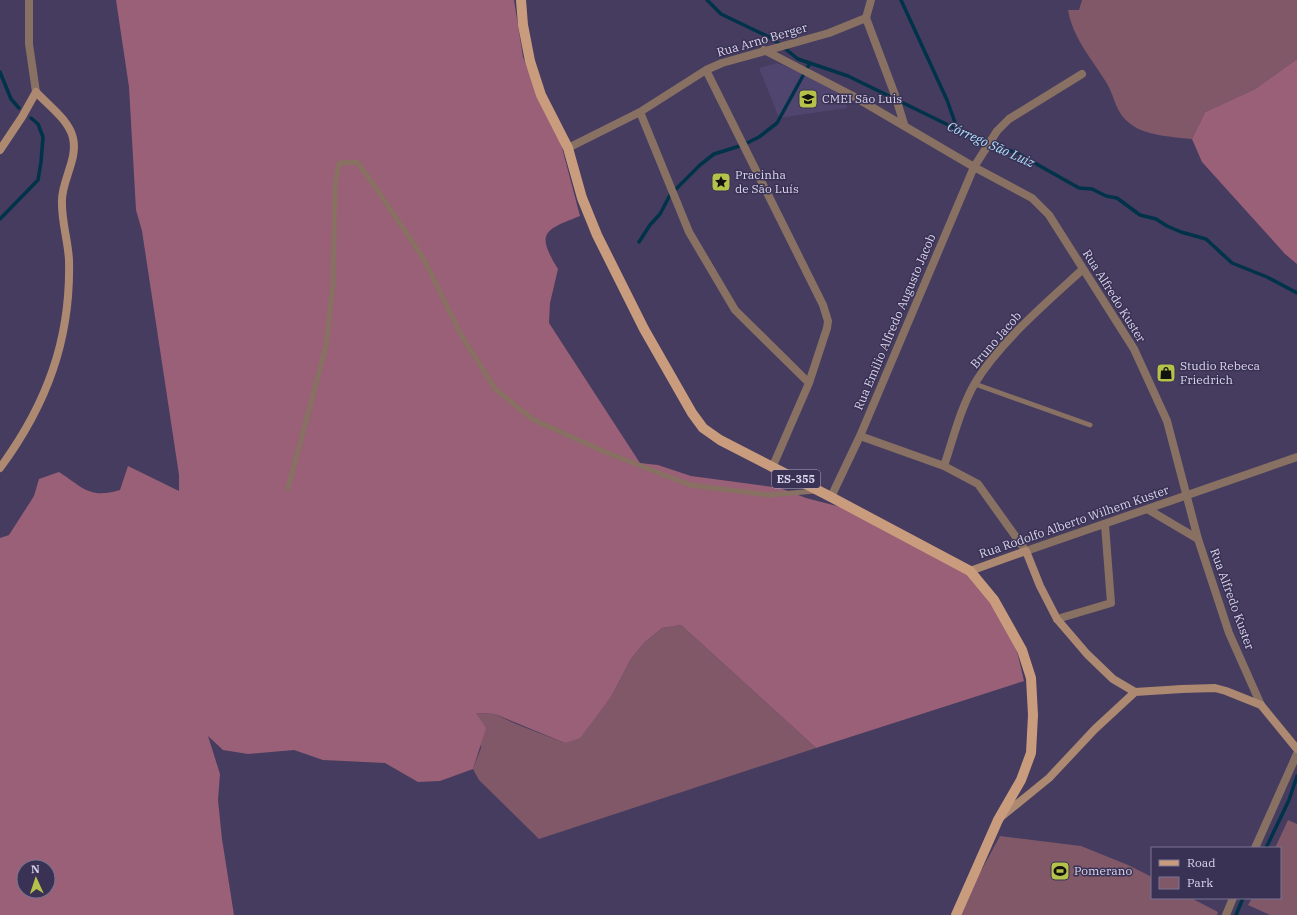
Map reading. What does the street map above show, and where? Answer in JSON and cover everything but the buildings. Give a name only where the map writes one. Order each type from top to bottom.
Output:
[{"type":"main road","name":"ES-355","points":[[521,0],[523,25],[530,61],[541,95],[568,148],[582,198],[597,235],[644,329],[692,413],[703,428],[720,440],[772,468],[818,490],[970,571],[994,600],[1022,650],[1031,678],[1033,715],[1031,753],[1021,780],[998,820],[956,915]]},
{"type":"street","points":[[0,468],[19,442],[35,415],[47,386],[61,342],[67,313],[69,257],[61,212],[62,189],[70,169],[74,145],[73,137],[67,125],[36,92],[29,44],[29,0]]},
{"type":"street","points":[[871,0],[866,18],[895,95],[904,124]]},
{"type":"street","name":"Rua Arno Berger","points":[[568,148],[640,112],[706,70],[727,61],[830,33],[866,18]]},
{"type":"street","name":"Rua Alfredo Kuster","points":[[764,50],[904,124],[974,167],[1032,198],[1042,206],[1059,229],[1082,270],[1134,350],[1167,421],[1198,539],[1229,633],[1261,705]]},
{"type":"street","points":[[706,70],[826,314],[827,328],[809,383],[772,468]]},
{"type":"street","name":"Rua Emilio Alfredo Augusto Jacob","points":[[831,497],[860,436],[974,167],[997,131],[1016,114],[1082,74]]},
{"type":"street","points":[[0,150],[22,117],[36,92]]},
{"type":"street","points":[[640,112],[689,232],[735,310],[809,383]]},
{"type":"street","name":"Bruno Jacob","points":[[944,466],[975,384],[989,362],[1033,315],[1082,270]]},
{"type":"street","points":[[860,436],[944,466],[978,484],[1026,551],[1040,586],[1057,619],[1087,654],[1113,680],[1135,692]]},
{"type":"street","name":"Rua Rodolfo Alberto Wilhem Kuster","points":[[970,571],[1149,510],[1297,457]]},
{"type":"street","points":[[1149,510],[1198,539]]},
{"type":"street","points":[[1057,619],[1111,603],[1105,525]]},
{"type":"street","points":[[998,820],[1049,778],[1095,729],[1135,692],[1158,689],[1215,688],[1261,705],[1297,749]]},
{"type":"street","points":[[1256,847],[1297,754]]},
{"type":"street","points":[[1226,915],[1233,899]]},
{"type":"lane","points":[[288,488],[326,346],[333,284],[335,185],[339,163],[357,162],[424,259],[461,335],[496,390],[534,420],[605,452],[690,485],[769,496],[818,490]]},
{"type":"lane","points":[[975,384],[1090,425]]},
{"type":"shaded area","points":[[116,0],[514,0],[523,57],[530,75],[555,121],[580,216],[559,225],[547,234],[547,247],[558,269],[550,303],[549,323],[640,463],[658,465],[691,476],[780,488],[806,498],[852,510],[959,566],[988,594],[1017,651],[1024,681],[816,748],[681,625],[662,628],[645,642],[631,659],[612,695],[580,738],[565,743],[495,714],[476,713],[486,728],[473,769],[440,781],[418,782],[385,763],[323,760],[294,750],[248,754],[223,750],[208,736],[220,774],[218,800],[222,839],[234,915],[0,915],[0,538],[9,535],[34,496],[39,479],[59,472],[87,490],[101,493],[120,490],[128,466],[179,491],[179,475],[142,231],[136,210],[129,87]]},
{"type":"shaded area","points":[[1297,59],[1297,264],[1285,254],[1202,162],[1192,139],[1205,112],[1255,89]]},
{"type":"shaded area","name":"CMEI São Luis","points":[[777,63],[845,90],[847,108],[779,118],[759,68]]},
{"type":"green space","points":[[1082,0],[1297,0],[1297,59],[1255,89],[1205,112],[1192,139],[1163,136],[1147,132],[1140,130],[1128,122],[1119,112],[1110,89],[1078,39],[1070,20],[1068,10],[1079,10]]},
{"type":"green space","points":[[681,625],[816,748],[539,839],[479,780],[473,769],[481,748],[476,713],[495,714],[516,724],[565,743],[612,695],[631,659],[645,642],[662,628]]},
{"type":"green space","points":[[1288,820],[1297,824],[1297,915],[1270,915],[1248,905],[1251,899],[1281,899],[1281,847],[1275,847]]},
{"type":"green space","name":"Pomerano","points":[[1000,836],[1081,846],[1128,865],[1151,876],[1151,899],[1193,899],[1218,912],[1217,915],[957,915]]},
{"type":"waterway","name":"Córrego São Luiz","points":[[707,0],[721,14],[773,39],[798,59],[848,76],[983,142],[1017,153],[1079,188],[1092,189],[1106,196],[1117,198],[1140,215],[1156,219],[1181,232],[1206,239],[1232,263],[1267,277],[1297,293]]},
{"type":"waterway","points":[[901,0],[947,100],[958,131]]},
{"type":"waterway","points":[[639,242],[650,225],[660,214],[670,195],[700,165],[714,154],[743,145],[759,137],[777,123],[810,63]]},
{"type":"waterway","name":"Córrego São Luiz","points":[[0,72],[11,99],[19,108]]},
{"type":"waterway","name":"Córrego São Luiz","points":[[0,219],[38,180],[43,137],[38,124],[31,118]]},
{"type":"waterway","points":[[1266,847],[1289,800],[1297,776]]},
{"type":"waterway","points":[[1236,915],[1243,899]]},
{"type":"place","name":"CMEI São Luis","points":[[808,99]]},
{"type":"place","name":"Pracinha de São Luís","points":[[721,182]]},
{"type":"place","name":"Studio Rebeca Friedrich","points":[[1166,373]]},
{"type":"place","name":"Pomerano","points":[[1060,871]]}]
